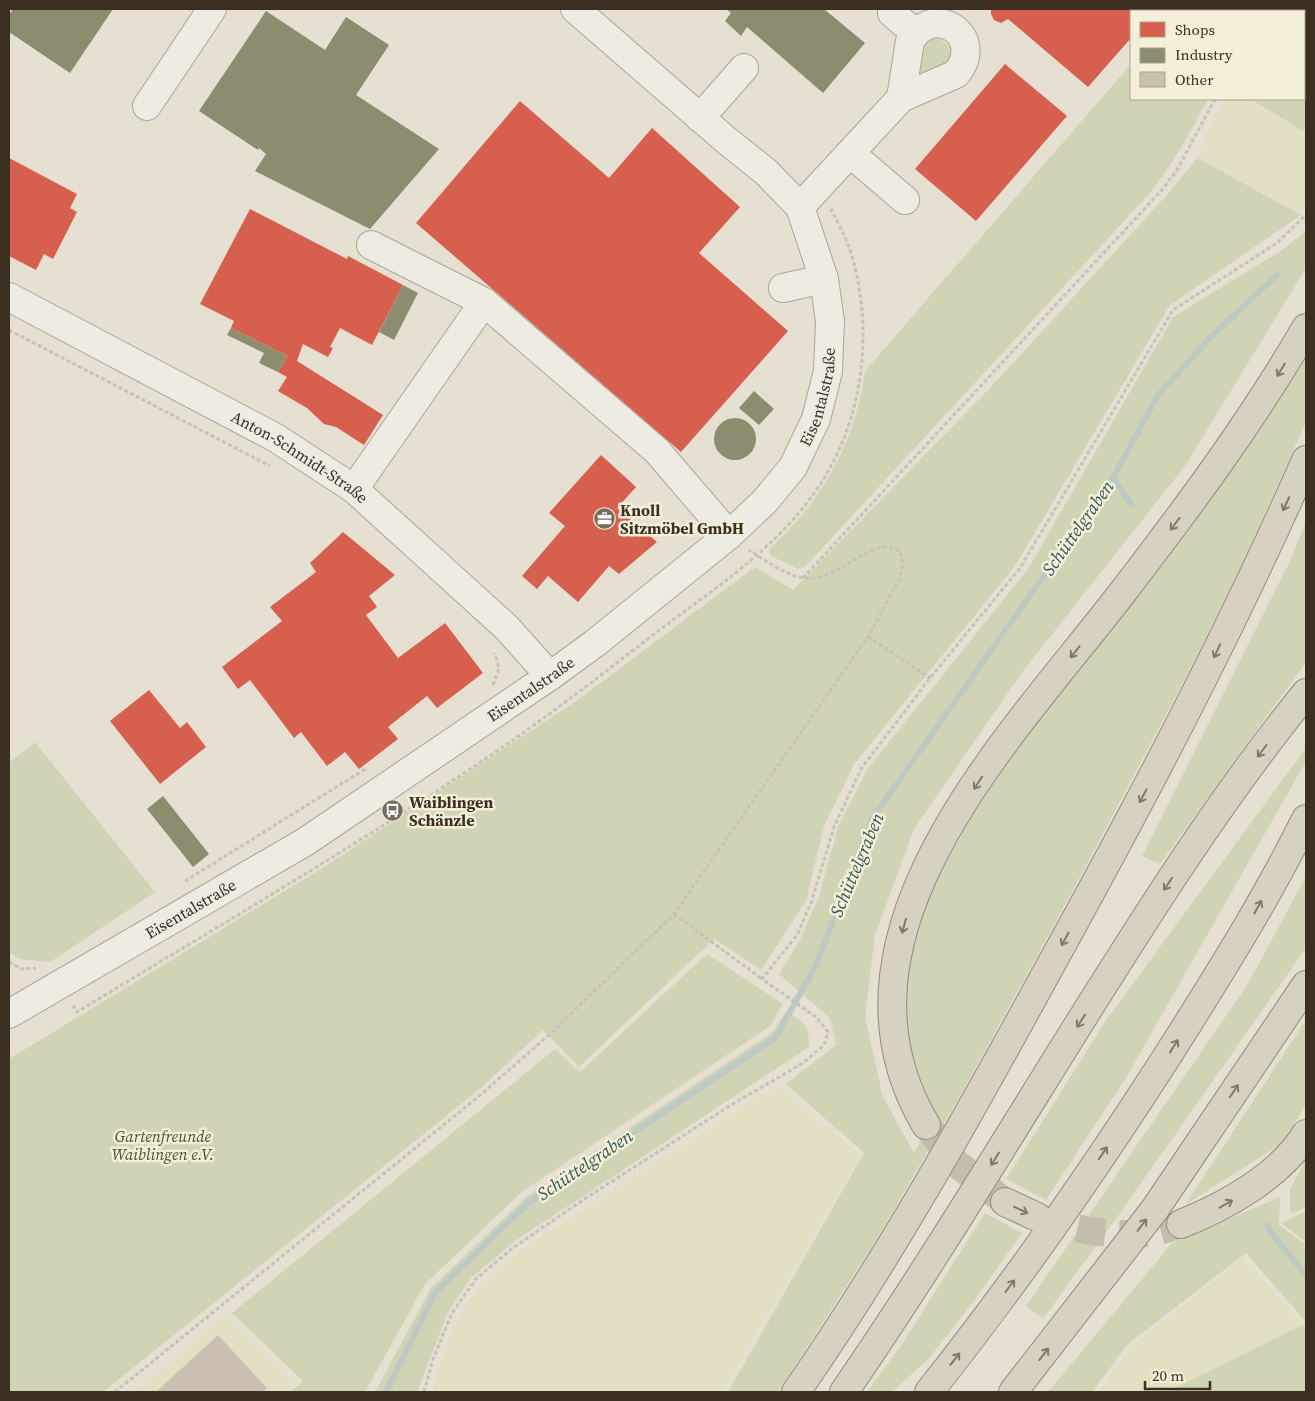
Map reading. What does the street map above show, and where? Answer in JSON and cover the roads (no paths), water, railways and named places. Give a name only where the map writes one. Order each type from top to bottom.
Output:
[{"type":"highway","points":[[926,1125],[911,1100],[901,1074],[893,1040],[890,1004],[895,958],[907,914],[923,873],[953,820],[999,750],[1204,485],[1254,414],[1306,328]]},
{"type":"highway","points":[[796,1392],[846,1319],[908,1217],[1062,946],[1144,795],[1208,669],[1306,460]]},
{"type":"highway","points":[[844,1392],[933,1258],[1151,910],[1219,810],[1299,703]]},
{"type":"highway","points":[[929,1392],[1015,1280],[1148,1087],[1255,912],[1306,819]]},
{"type":"highway","points":[[1014,1392],[1155,1209],[1306,985]]},
{"type":"highway","points":[[1181,1224],[1213,1211],[1243,1193],[1277,1167],[1306,1134]]},
{"type":"highway","points":[[1005,1202],[1038,1217]]},
{"type":"street","points":[[147,106],[212,9]]},
{"type":"street","name":"Eisentalstraße","points":[[10,1010],[305,842],[550,676],[594,644],[728,535],[765,501],[793,467],[816,419],[828,371],[830,321],[824,279],[800,207],[766,172],[700,118],[575,9]]},
{"type":"street","points":[[800,207],[901,98],[948,79],[962,66],[966,57],[963,38],[949,25],[892,13]]},
{"type":"street","points":[[901,98],[910,41],[928,22]]},
{"type":"street","points":[[700,118],[743,68]]},
{"type":"street","points":[[850,153],[905,200]]},
{"type":"street","points":[[371,244],[484,302],[657,451],[728,535]]},
{"type":"street","points":[[783,288],[824,279]]},
{"type":"street","name":"Anton-Schmidt-Straße","points":[[9,297],[276,438],[354,489],[507,628],[550,676]]},
{"type":"street","points":[[354,489],[484,302]]},
{"type":"waterway","name":"Schüttelgraben","points":[[386,1392],[435,1293],[528,1203],[776,1037],[816,965],[872,819],[1113,478],[1158,395],[1211,337],[1277,275]]},
{"type":"waterway","points":[[1113,478],[1132,505]]},
{"type":"waterway","points":[[1267,1225],[1272,1234],[1306,1275]]},
{"type":"tunnel","points":[[926,1125],[956,1163],[1005,1202]]},
{"type":"tunnel","points":[[1037,1217],[1091,1231],[1120,1234],[1161,1231],[1181,1224]]},
{"type":"place","name":"Knoll Sitzmöbel GmbH","points":[[604,519]]},
{"type":"place","name":"Waiblingen Schänzle","points":[[393,811]]},
{"type":"park label","name":"Gartenfreunde Waiblingen e.V.","points":[[163,1145]]}]
